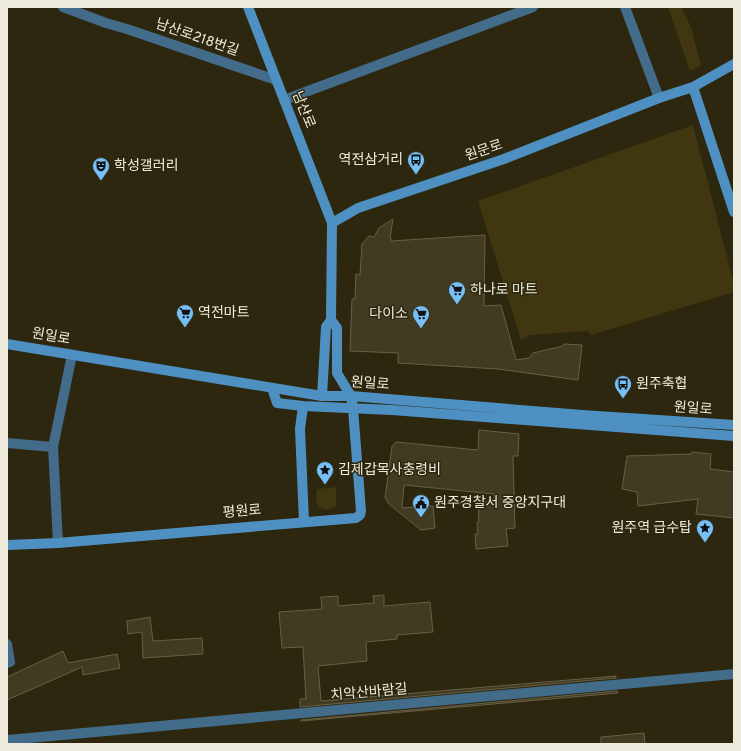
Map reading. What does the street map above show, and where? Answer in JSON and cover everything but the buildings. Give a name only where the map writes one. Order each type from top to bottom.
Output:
[{"type":"main road","name":"남산로","points":[[248,7],[332,223]]},
{"type":"main road","name":"원문로","points":[[332,223],[358,208],[504,159],[659,98],[692,87],[734,64]]},
{"type":"main road","points":[[692,87],[734,212]]},
{"type":"main road","points":[[304,521],[300,429],[303,406],[322,396],[326,327],[331,320],[332,223]]},
{"type":"main road","points":[[331,320],[338,328],[337,373],[351,396]]},
{"type":"main road","name":"원일로","points":[[7,344],[184,372],[322,396],[351,396],[582,415],[734,425]]},
{"type":"main road","name":"원일로","points":[[272,388],[276,402],[303,406],[392,410],[734,436]]},
{"type":"main road","name":"평원로","points":[[7,545],[58,543],[304,521],[356,518],[360,515],[361,511],[351,396]]},
{"type":"street","name":"남산로218번길","points":[[63,7],[276,80]]},
{"type":"street","points":[[284,100],[533,7]]},
{"type":"street","points":[[625,7],[659,98]]},
{"type":"street","points":[[58,543],[53,447],[72,355]]},
{"type":"street","points":[[7,443],[53,447]]},
{"type":"street","points":[[7,644],[10,662],[7,663]]},
{"type":"street","name":"치악산바람길","points":[[7,740],[734,674]]},
{"type":"shaded area","points":[[668,7],[681,7],[691,27],[701,66],[690,71]]},
{"type":"shaded area","points":[[693,125],[734,284],[734,292],[591,335],[588,331],[530,335],[521,340],[478,201]]},
{"type":"shaded area","points":[[336,487],[336,506],[327,510],[318,507],[316,498],[317,489]]},
{"type":"place","name":"역전삼거리","points":[[416,175]]},
{"type":"place","name":"학성갤러리","points":[[101,181]]},
{"type":"place","name":"하나로 마트","points":[[457,305]]},
{"type":"place","name":"역전마트","points":[[185,328]]},
{"type":"place","name":"다이소","points":[[421,329]]},
{"type":"place","name":"원주축협","points":[[623,399]]},
{"type":"place","name":"김제갑목사충령비","points":[[325,485]]},
{"type":"place","name":"원주경찰서 중앙지구대","points":[[421,518]]},
{"type":"place","name":"원주역 급수탑","points":[[705,543]]}]
